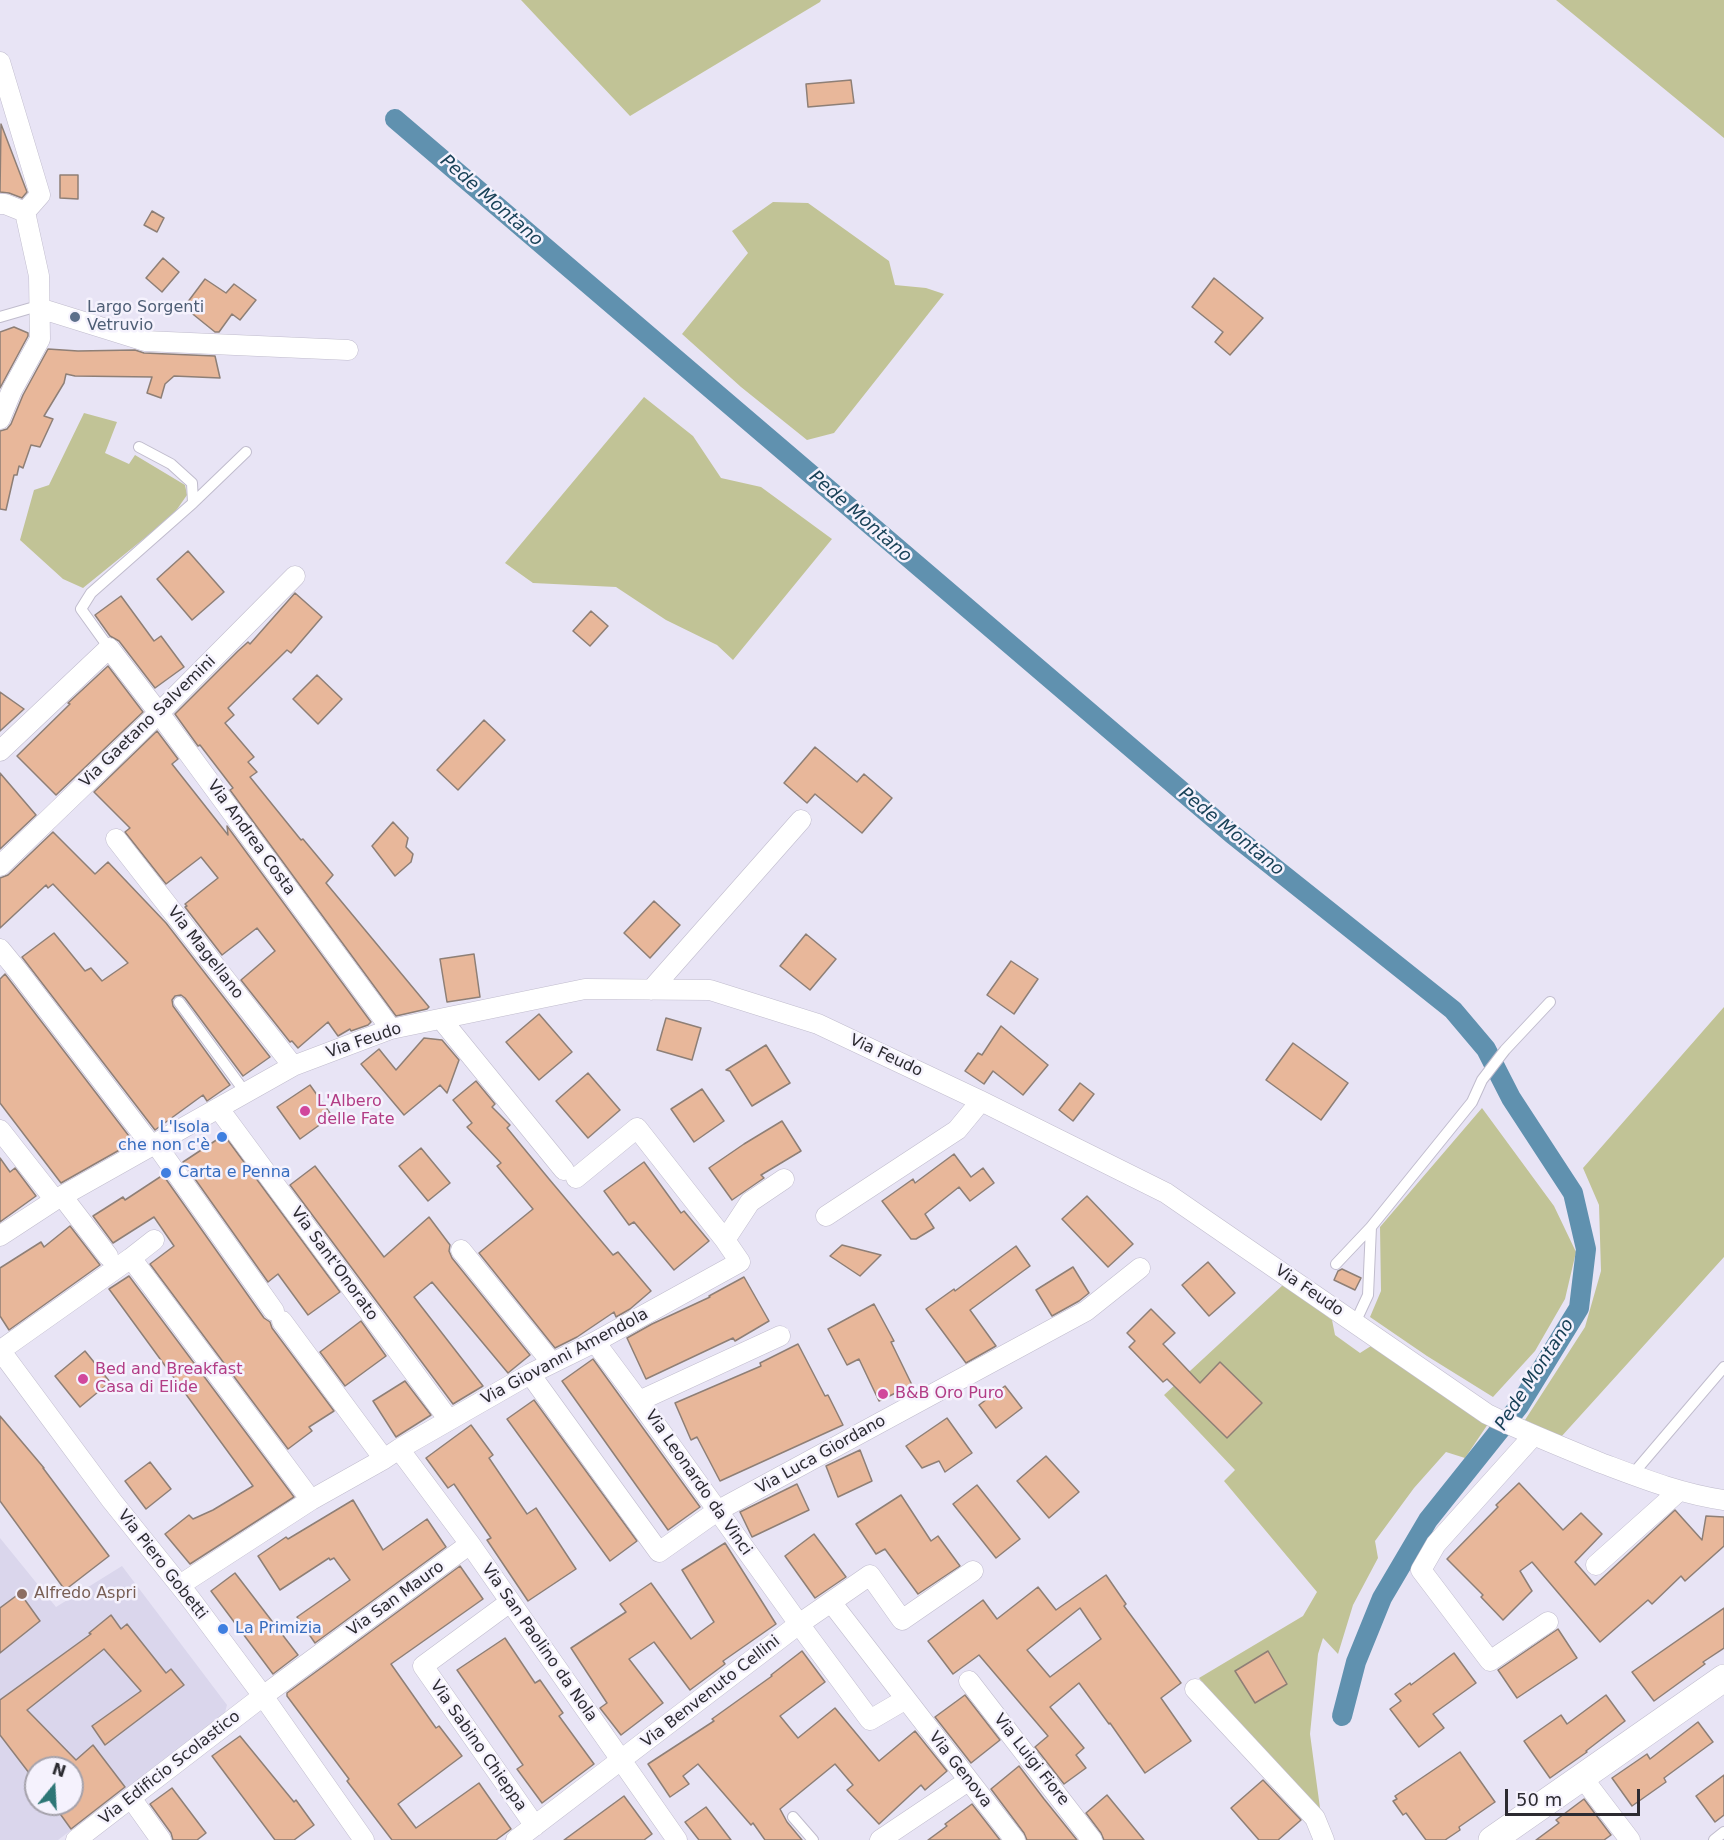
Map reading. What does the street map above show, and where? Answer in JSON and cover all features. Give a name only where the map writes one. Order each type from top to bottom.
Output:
[{"type":"street","points":[[0,62],[40,195],[25,212]]},
{"type":"street","points":[[0,204],[25,212]]},
{"type":"street","points":[[0,419],[12,390],[40,339],[39,276],[25,212]]},
{"type":"street","points":[[39,308],[145,341],[348,350]]},
{"type":"street","name":"Via Gaetano Salvemini","points":[[0,866],[159,713],[296,576]]},
{"type":"street","points":[[0,751],[109,648]]},
{"type":"street","name":"Via Andrea Costa","points":[[109,648],[391,1029]]},
{"type":"street","points":[[651,990],[801,820]]},
{"type":"street","name":"Via Magellano","points":[[116,839],[293,1066]]},
{"type":"street","name":"Via San Paolino da Nola","points":[[0,949],[153,1144],[278,1316],[391,1454],[470,1544],[677,1840]]},
{"type":"street","name":"Via Feudo","points":[[0,1236],[59,1198],[293,1066],[391,1029],[585,989],[710,990],[818,1024],[981,1101],[1166,1193],[1487,1414],[1529,1434],[1632,1475],[1679,1491],[1724,1500]]},
{"type":"street","name":"Via Giovanni Amendola","points":[[180,1585],[311,1500],[449,1420],[740,1262],[637,1128],[570,1174],[441,1019]]},
{"type":"street","points":[[826,1216],[957,1130],[981,1101]]},
{"type":"street","name":"Via Sant'Onorato","points":[[219,1109],[449,1420]]},
{"type":"street","points":[[0,1130],[108,1256]]},
{"type":"street","points":[[725,1240],[750,1202],[784,1179]]},
{"type":"street","points":[[0,1350],[154,1240]]},
{"type":"street","points":[[461,1250],[552,1363]]},
{"type":"street","points":[[131,1258],[311,1500]]},
{"type":"street","name":"Via Luca Giordano","points":[[530,1374],[659,1552],[717,1511],[1086,1311],[1140,1268]]},
{"type":"street","points":[[639,1401],[780,1336]]},
{"type":"street","name":"Via Leonardo da Vinci","points":[[595,1342],[870,1720],[906,1699]]},
{"type":"street","name":"Via Piero Gobetti","points":[[0,1350],[112,1502],[180,1585],[263,1696],[364,1840]]},
{"type":"street","points":[[1529,1434],[1436,1544],[1421,1570],[1490,1661],[1548,1622]]},
{"type":"street","points":[[1596,1565],[1679,1491]]},
{"type":"street","name":"Via San Mauro","points":[[263,1696],[470,1544]]},
{"type":"street","name":"Via Benvenuto Cellini","points":[[516,1840],[799,1624],[870,1575],[902,1620],[973,1571]]},
{"type":"street","name":"Via Sabino Chieppa","points":[[510,1602],[423,1666],[535,1826]]},
{"type":"street","name":"Via Genova","points":[[831,1602],[1015,1840]]},
{"type":"street","points":[[1492,1840],[1724,1678]]},
{"type":"street","name":"Via Luigi Fiore","points":[[969,1680],[1092,1840]]},
{"type":"street","points":[[1195,1689],[1315,1818],[1324,1840]]},
{"type":"street","name":"Via Edificio Scolastico","points":[[76,1840],[263,1696]]},
{"type":"street","points":[[1582,1777],[1630,1840]]},
{"type":"street","points":[[880,1840],[968,1781]]},
{"type":"street","points":[[131,1798],[161,1840]]},
{"type":"lane","points":[[0,317],[39,308]]},
{"type":"lane","points":[[139,447],[171,464],[192,483],[193,503]]},
{"type":"lane","points":[[109,648],[81,609],[92,592],[193,503],[246,452]]},
{"type":"lane","points":[[179,1002],[245,1092]]},
{"type":"lane","points":[[1336,1264],[1371,1227],[1472,1102],[1482,1080],[1505,1050],[1550,1002]]},
{"type":"lane","points":[[1355,1323],[1368,1295],[1371,1227]]},
{"type":"lane","points":[[1632,1475],[1724,1367]]},
{"type":"lane","points":[[793,1817],[813,1840]]},
{"type":"lane","points":[[1714,1840],[1724,1832]]},
{"type":"shaded area","points":[[0,1538],[56,1607],[122,1566],[227,1705],[224,1716],[58,1840],[0,1840]]},
{"type":"green space","points":[[521,0],[821,0],[630,116]]},
{"type":"green space","points":[[1556,0],[1724,0],[1724,138]]},
{"type":"green space","points":[[773,202],[808,203],[889,261],[895,285],[926,288],[944,294],[834,433],[807,440],[741,387],[682,334],[748,253],[732,231]]},
{"type":"green space","points":[[644,397],[693,436],[721,478],[761,487],[832,539],[733,660],[717,645],[666,620],[616,587],[533,583],[505,563]]},
{"type":"green space","points":[[84,413],[117,422],[105,453],[129,464],[135,455],[185,485],[187,495],[173,515],[83,588],[63,579],[20,540],[34,490],[49,485]]},
{"type":"green space","points":[[1724,1007],[1724,1257],[1561,1437],[1525,1420],[1585,1327],[1601,1271],[1599,1205],[1583,1168]]},
{"type":"green space","points":[[1482,1108],[1554,1206],[1576,1252],[1565,1299],[1535,1351],[1493,1397],[1370,1317],[1381,1291],[1380,1227]]},
{"type":"green space","points":[[1284,1284],[1332,1320],[1335,1335],[1360,1353],[1371,1346],[1488,1424],[1465,1458],[1446,1452],[1414,1488],[1375,1541],[1378,1558],[1353,1605],[1338,1654],[1323,1638],[1318,1654],[1310,1734],[1320,1808],[1316,1812],[1199,1678],[1303,1616],[1317,1592],[1224,1481],[1235,1470],[1164,1395]]},
{"type":"building","points":[[851,80],[854,103],[808,107],[806,84]]},
{"type":"building","points":[[1,124],[27,192],[22,198],[0,192]]},
{"type":"building","points":[[60,175],[78,175],[78,199],[60,198]]},
{"type":"building","points":[[152,211],[164,218],[157,232],[144,225]]},
{"type":"building","points":[[163,258],[179,272],[162,292],[146,278]]},
{"type":"building","points":[[1214,278],[1263,318],[1230,355],[1215,342],[1223,332],[1192,307]]},
{"type":"building","points":[[205,279],[226,293],[234,284],[256,300],[240,320],[232,314],[219,332],[215,332],[184,307]]},
{"type":"building","points":[[14,327],[28,333],[28,336],[0,388],[0,332]]},
{"type":"building","points":[[48,349],[135,350],[144,353],[215,356],[220,378],[174,376],[165,384],[161,398],[147,393],[152,377],[66,374],[64,383],[44,416],[53,419],[40,447],[31,445],[23,468],[19,466],[17,475],[14,475],[6,510],[0,509],[0,431],[7,429],[11,424],[23,395]]},
{"type":"building","points":[[188,551],[224,592],[192,620],[157,579]]},
{"type":"building","points":[[295,593],[322,617],[291,653],[287,650],[228,708],[234,715],[225,723],[254,757],[248,762],[257,772],[250,777],[333,875],[326,883],[429,1007],[427,1009],[396,1016],[230,790],[233,788],[175,714],[238,651],[248,642],[250,644]]},
{"type":"building","points":[[121,596],[154,641],[161,636],[184,667],[155,688],[119,641],[110,636],[95,615]]},
{"type":"building","points":[[591,611],[608,626],[590,646],[573,631]]},
{"type":"building","points":[[108,666],[143,712],[56,795],[17,756],[70,704],[68,703]]},
{"type":"building","points":[[317,675],[342,699],[318,724],[293,699]]},
{"type":"building","points":[[0,692],[24,709],[0,731]]},
{"type":"building","points":[[484,720],[505,740],[458,790],[437,770]]},
{"type":"building","points":[[157,731],[178,759],[172,764],[228,835],[227,826],[371,1022],[368,1025],[351,1031],[350,1029],[338,1036],[328,1022],[298,1048],[292,1041],[290,1042],[241,980],[275,951],[257,928],[222,955],[185,907],[187,906],[185,904],[218,878],[201,857],[166,884],[125,832],[130,828],[94,792]]},
{"type":"building","points":[[815,747],[857,782],[864,774],[892,798],[862,833],[815,794],[807,803],[784,783]]},
{"type":"building","points":[[0,773],[36,815],[0,849]]},
{"type":"building","points":[[393,822],[408,838],[406,847],[413,854],[411,862],[395,876],[372,846]]},
{"type":"building","points":[[53,832],[95,874],[108,862],[166,923],[270,1057],[243,1076],[185,998],[181,995],[175,996],[172,1000],[173,1006],[230,1085],[207,1101],[203,1095],[155,1130],[22,957],[54,933],[85,971],[91,968],[102,981],[128,963],[53,884],[48,888],[46,885],[0,928],[0,878],[8,875]]},
{"type":"building","points":[[654,901],[680,925],[650,958],[624,933]]},
{"type":"building","points":[[806,934],[836,959],[810,990],[780,966]]},
{"type":"building","points":[[474,954],[480,997],[447,1002],[440,959]]},
{"type":"building","points":[[1011,961],[1038,979],[1014,1014],[987,995]]},
{"type":"building","points":[[5,974],[132,1140],[123,1148],[61,1183],[0,1103],[0,979]]},
{"type":"building","points":[[539,1014],[572,1052],[539,1080],[506,1042]]},
{"type":"building","points":[[666,1018],[701,1028],[692,1060],[657,1050]]},
{"type":"building","points":[[1001,1026],[1048,1065],[1023,1095],[993,1071],[984,1084],[965,1071],[978,1053],[982,1055]]},
{"type":"building","points":[[424,1038],[442,1040],[459,1060],[447,1093],[440,1085],[404,1115],[361,1064],[379,1049],[396,1070]]},
{"type":"building","points":[[1293,1043],[1348,1083],[1321,1120],[1266,1080]]},
{"type":"building","points":[[766,1045],[790,1083],[752,1106],[730,1071],[726,1070]]},
{"type":"building","points":[[588,1073],[620,1110],[588,1138],[556,1101]]},
{"type":"building","points":[[476,1081],[495,1104],[492,1107],[510,1125],[507,1128],[549,1179],[613,1255],[618,1252],[651,1291],[630,1309],[616,1317],[614,1312],[577,1337],[555,1348],[479,1253],[533,1209],[497,1166],[501,1163],[467,1127],[472,1123],[453,1100]]},
{"type":"building","points":[[1080,1083],[1094,1094],[1073,1121],[1059,1110]]},
{"type":"building","name":"L'Albero delle Fate","points":[[310,1085],[332,1116],[300,1139],[277,1107]]},
{"type":"building","points":[[702,1089],[724,1121],[694,1142],[671,1109]]},
{"type":"building","points":[[782,1121],[801,1151],[761,1175],[764,1178],[732,1200],[709,1168]]},
{"type":"building","points":[[224,1135],[340,1292],[308,1315],[278,1274],[268,1282],[183,1162]]},
{"type":"building","points":[[421,1148],[450,1183],[428,1201],[399,1166]]},
{"type":"building","points":[[954,1154],[971,1177],[983,1168],[994,1183],[970,1201],[959,1187],[925,1214],[934,1228],[916,1239],[911,1239],[882,1201],[913,1179],[915,1183]]},
{"type":"building","points":[[0,1158],[10,1172],[15,1168],[36,1196],[0,1222]]},
{"type":"building","points":[[644,1162],[681,1213],[684,1211],[709,1241],[674,1270],[634,1222],[629,1225],[604,1191]]},
{"type":"building","points":[[315,1166],[384,1257],[429,1217],[450,1245],[449,1251],[452,1258],[530,1355],[508,1373],[432,1282],[414,1297],[483,1386],[453,1404],[290,1185]]},
{"type":"building","points":[[163,1175],[264,1318],[270,1322],[272,1328],[334,1411],[309,1427],[312,1431],[288,1449],[150,1264],[174,1246],[154,1217],[113,1243],[93,1216],[123,1197],[125,1200]]},
{"type":"building","points":[[1087,1196],[1133,1244],[1108,1267],[1062,1219]]},
{"type":"building","points":[[70,1226],[100,1265],[9,1330],[0,1316],[0,1268],[41,1242],[44,1247]]},
{"type":"building","points":[[842,1245],[881,1255],[860,1276],[830,1256]]},
{"type":"building","points":[[1016,1246],[1030,1266],[970,1310],[996,1346],[966,1363],[926,1309],[954,1289],[955,1291]]},
{"type":"building","points":[[1208,1262],[1235,1293],[1209,1316],[1182,1285]]},
{"type":"building","points":[[1073,1267],[1089,1293],[1052,1316],[1036,1290]]},
{"type":"building","points":[[1342,1269],[1361,1278],[1355,1290],[1334,1280],[1338,1271]]},
{"type":"building","points":[[129,1276],[294,1497],[190,1564],[165,1534],[189,1515],[193,1519],[213,1510],[253,1486],[109,1289]]},
{"type":"building","points":[[744,1277],[769,1321],[735,1341],[733,1338],[646,1379],[627,1338],[710,1297]]},
{"type":"building","points":[[874,1304],[894,1341],[891,1342],[912,1385],[879,1401],[859,1359],[847,1365],[828,1329]]},
{"type":"building","points":[[1151,1309],[1175,1333],[1163,1344],[1200,1383],[1220,1362],[1262,1403],[1227,1438],[1167,1379],[1163,1382],[1129,1347],[1135,1341],[1127,1333]]},
{"type":"building","points":[[361,1321],[386,1356],[345,1386],[320,1352]]},
{"type":"building","points":[[798,1344],[843,1425],[720,1481],[697,1437],[691,1440],[675,1403],[761,1366],[760,1363]]},
{"type":"building","name":"Bed and Breakfast Casa di Elide","points":[[85,1351],[110,1382],[80,1407],[55,1376]]},
{"type":"building","points":[[593,1359],[700,1507],[668,1530],[562,1381]]},
{"type":"building","points":[[405,1381],[431,1415],[396,1437],[373,1401]]},
{"type":"building","points":[[1005,1386],[1022,1408],[996,1428],[979,1405]]},
{"type":"building","points":[[534,1400],[637,1541],[610,1561],[507,1419]]},
{"type":"building","points":[[0,1416],[44,1468],[109,1556],[65,1590],[0,1501]]},
{"type":"building","points":[[947,1418],[972,1453],[945,1472],[939,1461],[922,1468],[906,1446]]},
{"type":"building","points":[[471,1425],[493,1455],[489,1458],[527,1514],[536,1508],[576,1569],[528,1601],[487,1540],[491,1538],[454,1484],[448,1488],[426,1458]]},
{"type":"building","points":[[860,1450],[872,1481],[838,1497],[826,1466]]},
{"type":"building","points":[[1046,1456],[1079,1492],[1049,1518],[1017,1481]]},
{"type":"building","points":[[150,1462],[171,1489],[146,1509],[125,1481]]},
{"type":"building","points":[[1519,1483],[1563,1530],[1581,1513],[1602,1534],[1575,1562],[1595,1585],[1675,1510],[1702,1540],[1706,1516],[1724,1517],[1724,1546],[1685,1581],[1681,1576],[1652,1604],[1648,1600],[1600,1642],[1532,1562],[1520,1571],[1532,1591],[1503,1620],[1481,1597],[1483,1595],[1447,1559]]},
{"type":"building","points":[[797,1484],[809,1510],[752,1537],[740,1512]]},
{"type":"building","points":[[977,1485],[1020,1539],[996,1558],[953,1504]]},
{"type":"building","points":[[901,1495],[931,1541],[938,1536],[960,1566],[918,1594],[885,1549],[876,1554],[856,1524]]},
{"type":"building","points":[[353,1500],[383,1550],[427,1519],[446,1547],[315,1643],[297,1617],[350,1580],[334,1558],[330,1560],[329,1558],[280,1590],[258,1556],[286,1537],[288,1539]]},
{"type":"building","points":[[814,1534],[846,1577],[815,1598],[785,1556]]},
{"type":"building","points":[[725,1543],[776,1624],[723,1661],[725,1664],[690,1690],[654,1642],[629,1659],[663,1703],[621,1735],[600,1708],[607,1703],[571,1648],[626,1612],[620,1604],[651,1583],[691,1639],[714,1622],[682,1570]]},
{"type":"building","points":[[460,1566],[483,1599],[391,1664],[436,1728],[439,1726],[462,1756],[398,1804],[416,1828],[479,1783],[511,1829],[496,1840],[392,1840],[347,1781],[349,1779],[287,1693]]},
{"type":"building","points":[[235,1573],[298,1655],[273,1674],[211,1591]]},
{"type":"building","points":[[1106,1575],[1126,1604],[1124,1606],[1181,1683],[1161,1698],[1191,1741],[1145,1773],[1079,1683],[1050,1707],[1084,1748],[1076,1755],[1086,1768],[1064,1784],[1035,1747],[1048,1736],[979,1655],[953,1674],[928,1641],[983,1600],[997,1619],[1038,1587],[1056,1610]],"holes":[[[1080,1608],[1101,1639],[1050,1677],[1027,1650]]]},
{"type":"building","points":[[20,1593],[40,1621],[0,1653],[0,1608]]},
{"type":"building","points":[[1724,1608],[1724,1648],[1654,1701],[1632,1672]]},
{"type":"building","points":[[111,1615],[121,1629],[127,1624],[166,1673],[171,1669],[184,1685],[105,1745],[92,1726],[141,1691],[104,1649],[27,1710],[72,1756],[24,1756],[24,1766],[0,1735],[0,1700],[91,1634],[89,1633]]},
{"type":"building","points":[[1558,1629],[1577,1658],[1517,1698],[1498,1670]]},
{"type":"building","points":[[505,1638],[535,1683],[540,1680],[563,1713],[559,1716],[594,1764],[542,1803],[517,1769],[523,1765],[457,1670]]},
{"type":"building","points":[[802,1651],[825,1682],[780,1716],[798,1738],[835,1708],[879,1761],[915,1731],[947,1771],[925,1790],[921,1785],[879,1824],[847,1790],[853,1785],[835,1764],[780,1809],[787,1822],[802,1840],[765,1840],[753,1823],[751,1825],[698,1764],[683,1776],[689,1784],[670,1797],[648,1764],[714,1721],[712,1719],[772,1676]]},
{"type":"building","points":[[1268,1651],[1287,1684],[1255,1703],[1235,1671]]},
{"type":"building","points":[[1454,1653],[1476,1683],[1433,1714],[1444,1728],[1419,1747],[1390,1709],[1401,1701],[1395,1694]]},
{"type":"building","points":[[965,1695],[1000,1740],[971,1763],[935,1717]]},
{"type":"building","points":[[1606,1695],[1625,1721],[1550,1778],[1524,1741],[1561,1715],[1567,1724]]},
{"type":"building","points":[[1698,1722],[1713,1742],[1664,1778],[1666,1782],[1632,1806],[1612,1778],[1647,1754],[1650,1759]]},
{"type":"building","points":[[240,1736],[294,1802],[296,1800],[314,1825],[294,1840],[275,1840],[212,1756]]},
{"type":"building","points":[[93,1745],[125,1787],[71,1829],[62,1816],[84,1816],[84,1756],[81,1756]]},
{"type":"building","points":[[1460,1752],[1495,1802],[1459,1827],[1460,1830],[1445,1840],[1426,1840],[1406,1813],[1403,1815],[1393,1801],[1397,1799],[1395,1796]]},
{"type":"building","points":[[1019,1766],[1077,1840],[1027,1840],[991,1789]]},
{"type":"building","points":[[1724,1775],[1724,1815],[1715,1822],[1696,1796]]},
{"type":"building","points":[[1263,1780],[1301,1820],[1278,1840],[1259,1840],[1231,1808]]},
{"type":"building","points":[[172,1788],[206,1833],[197,1840],[173,1840],[171,1833],[150,1804]]},
{"type":"building","points":[[1107,1795],[1144,1840],[1104,1840],[1086,1813]]},
{"type":"building","points":[[624,1796],[652,1834],[644,1840],[564,1840]]},
{"type":"building","points":[[1584,1799],[1611,1835],[1604,1840],[1536,1840],[1559,1823],[1556,1820]]},
{"type":"building","points":[[972,1804],[1000,1840],[928,1840],[947,1826],[945,1824]]},
{"type":"building","points":[[706,1807],[731,1840],[699,1840],[685,1822]]},
{"type":"waterway","name":"Pede Montano","points":[[395,119],[1232,834],[1453,1010],[1486,1049],[1511,1098],[1573,1193],[1586,1249],[1579,1308],[1519,1406],[1428,1520],[1382,1598],[1356,1662],[1342,1716]]},
{"type":"place","name":"Largo Sorgenti Vetruvio","points":[[75,317]]},
{"type":"place","name":"L'Albero delle Fate","points":[[305,1111]]},
{"type":"place","name":"L'Isola che non c'è","points":[[222,1137]]},
{"type":"place","name":"Carta e Penna","points":[[166,1173]]},
{"type":"place","name":"Bed and Breakfast Casa di Elide","points":[[83,1379]]},
{"type":"place","name":"B&B Oro Puro","points":[[883,1394]]},
{"type":"place","name":"Alfredo Aspri","points":[[22,1594]]},
{"type":"place","name":"La Primizia","points":[[223,1629]]}]
